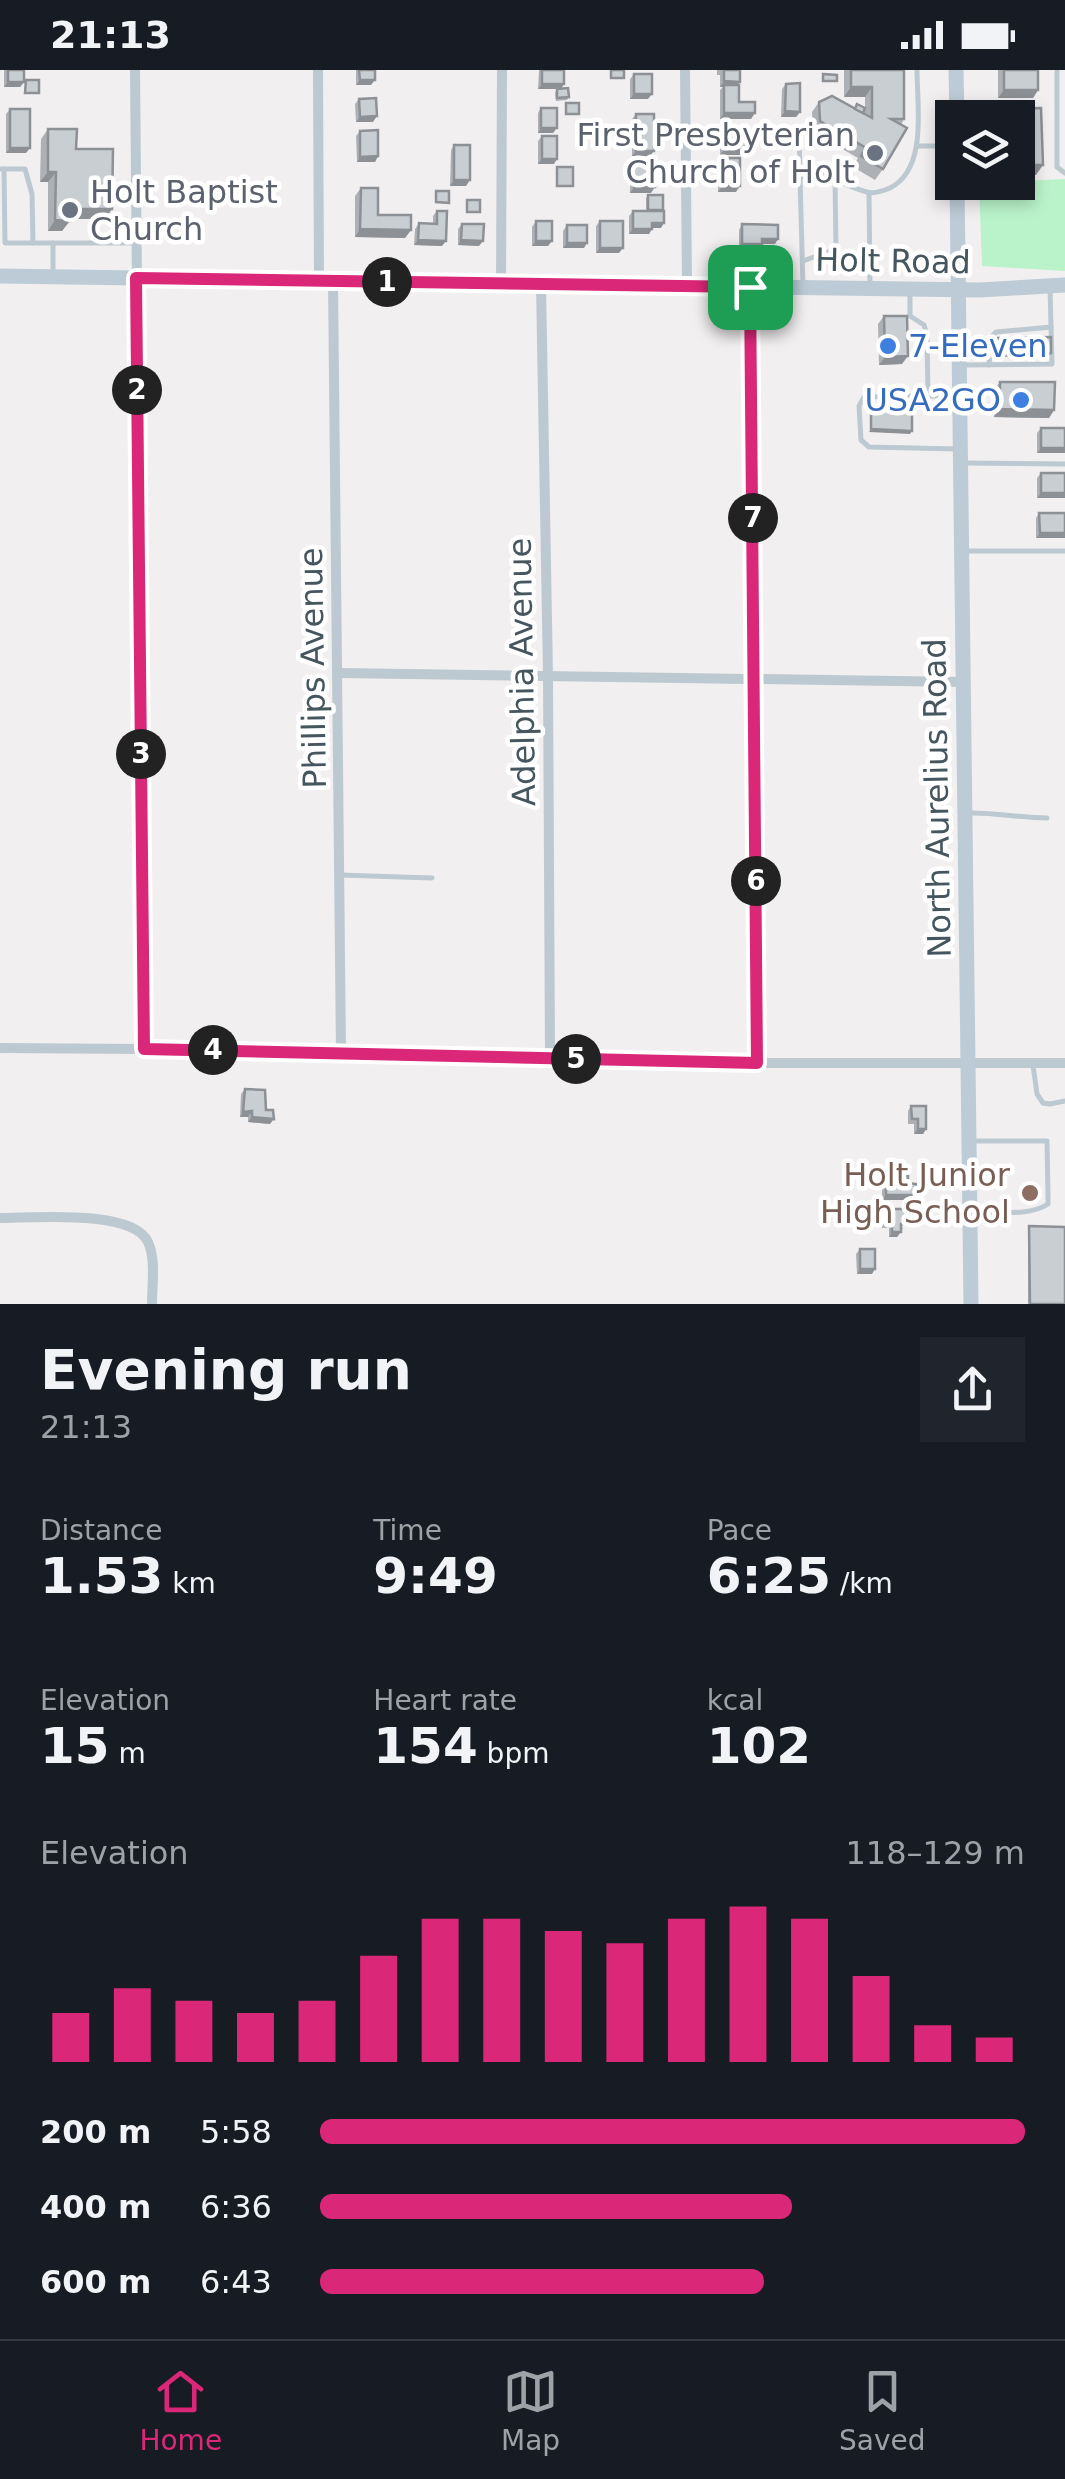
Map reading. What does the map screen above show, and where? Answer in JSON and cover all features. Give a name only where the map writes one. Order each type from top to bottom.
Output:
[{"type":"street","points":[[134,70],[144,1049]]},
{"type":"street","name":"Phillips Avenue","points":[[318,70],[338,673],[341,1054]]},
{"type":"street","points":[[501,284],[502,70]]},
{"type":"street","points":[[684,70],[686,286]]},
{"type":"street","points":[[956,70],[956,100]]},
{"type":"street","name":"North Aurelius Road","points":[[957,200],[972,1304]]},
{"type":"street","name":"Holt Road","points":[[0,276],[910,290],[1058,285]]},
{"type":"street","name":"Adelphia Avenue","points":[[541,284],[550,1058]]},
{"type":"street","points":[[750,287],[757,1063]]},
{"type":"street","points":[[338,673],[962,682]]},
{"type":"street","points":[[0,1048],[757,1063],[1065,1062]]},
{"type":"street","points":[[0,1218],[102,1219],[130,1225],[149,1244],[152,1304]]},
{"type":"lane","points":[[800,179],[815,171],[869,193],[897,183],[914,159],[917,146],[918,70]]},
{"type":"lane","points":[[1056,70],[1057,167],[1065,173]]},
{"type":"lane","points":[[799,126],[804,288]]},
{"type":"lane","points":[[917,146],[935,146]]},
{"type":"lane","points":[[33,243],[32,194],[25,169],[2,169],[5,243],[33,243],[52,243],[135,243]]},
{"type":"lane","points":[[802,262],[836,249],[835,179]]},
{"type":"lane","points":[[869,193],[870,289]]},
{"type":"lane","points":[[52,243],[53,277]]},
{"type":"lane","points":[[959,365],[1052,364],[1058,285]]},
{"type":"lane","points":[[910,290],[910,316],[924,325],[928,396]]},
{"type":"lane","points":[[989,365],[990,337],[996,332],[1052,327]]},
{"type":"lane","points":[[927,345],[958,345]]},
{"type":"lane","points":[[959,396],[864,397],[859,406],[859,436],[870,446],[1065,464]]},
{"type":"lane","points":[[961,550],[1065,550]]},
{"type":"lane","points":[[964,813],[999,812],[1018,818],[1046,818]]},
{"type":"lane","points":[[340,875],[432,878]]},
{"type":"lane","points":[[1033,1062],[1037,1094],[1043,1103],[1065,1100]]},
{"type":"lane","points":[[970,1142],[1047,1140],[1048,1204],[1030,1211],[970,1212]]},
{"type":"green space","points":[[1065,179],[1065,271],[982,266],[980,200],[1035,200],[1035,180]]},
{"type":"building","points":[[8,70],[24,70],[24,82],[8,82]]},
{"type":"building","points":[[359,70],[375,70],[375,80],[360,80]]},
{"type":"building","points":[[542,70],[564,70],[564,84],[542,84]]},
{"type":"building","points":[[611,70],[624,70],[624,78],[611,78]]},
{"type":"building","points":[[724,70],[740,70],[740,82],[724,81]]},
{"type":"building","points":[[851,70],[904,70],[904,119],[891,119],[907,128],[883,169],[861,156],[866,148],[820,121],[819,102],[832,96],[872,118],[872,87],[851,87]]},
{"type":"building","points":[[1004,70],[1038,70],[1038,90],[1004,90]]},
{"type":"building","points":[[634,74],[652,74],[652,94],[634,94]]},
{"type":"building","points":[[823,74],[837,75],[837,81],[823,81]]},
{"type":"building","points":[[26,80],[39,80],[39,93],[25,93]]},
{"type":"building","points":[[800,83],[800,112],[785,111],[786,84]]},
{"type":"building","points":[[724,85],[739,85],[739,102],[755,102],[755,113],[724,113]]},
{"type":"building","points":[[568,88],[569,97],[557,98],[557,89]]},
{"type":"building","points":[[376,98],[377,116],[360,117],[359,99]]},
{"type":"building","points":[[566,103],[579,103],[579,114],[566,114]]},
{"type":"building","points":[[541,108],[557,108],[557,128],[541,128]]},
{"type":"building","points":[[1035,108],[1041,108],[1043,165],[1035,165]]},
{"type":"building","points":[[10,109],[30,109],[30,148],[10,148]]},
{"type":"building","points":[[636,114],[654,114],[654,151],[636,151]]},
{"type":"building","points":[[48,129],[77,129],[76,149],[113,149],[112,209],[70,209],[70,221],[55,220],[56,172],[48,172]]},
{"type":"building","points":[[378,130],[378,156],[360,157],[360,131]]},
{"type":"building","points":[[724,132],[741,132],[746,150],[724,150]]},
{"type":"building","points":[[542,136],[557,136],[557,159],[542,159]]},
{"type":"building","points":[[454,145],[470,145],[470,180],[454,180]]},
{"type":"building","points":[[722,158],[740,158],[740,186],[722,186]]},
{"type":"building","points":[[634,159],[655,159],[655,187],[634,187]]},
{"type":"building","points":[[557,167],[573,167],[573,186],[557,186]]},
{"type":"building","points":[[361,188],[378,188],[378,215],[411,215],[411,230],[360,229]]},
{"type":"building","points":[[436,191],[449,191],[449,203],[436,202]]},
{"type":"building","points":[[648,195],[663,195],[663,210],[648,210]]},
{"type":"building","points":[[467,200],[480,200],[480,212],[467,212]]},
{"type":"building","points":[[437,211],[447,211],[446,241],[418,240],[419,223],[437,224]]},
{"type":"building","points":[[633,211],[664,211],[664,223],[652,223],[652,229],[633,229]]},
{"type":"building","points":[[536,221],[552,221],[552,241],[536,241]]},
{"type":"building","points":[[600,221],[623,221],[623,248],[600,248]]},
{"type":"building","points":[[462,224],[484,224],[483,241],[461,240]]},
{"type":"building","points":[[742,224],[778,225],[778,239],[742,244]]},
{"type":"building","points":[[567,225],[587,225],[587,243],[567,243]]},
{"type":"building","points":[[884,316],[907,316],[908,356],[885,357]]},
{"type":"building","points":[[1051,337],[1051,353],[998,354],[998,338]]},
{"type":"building","points":[[1000,382],[1055,382],[1054,410],[1000,409]]},
{"type":"building","points":[[912,410],[912,431],[871,429],[871,411]]},
{"type":"building","points":[[1041,428],[1065,428],[1065,448],[1041,448]]},
{"type":"building","points":[[1041,473],[1065,473],[1065,493],[1041,493]]},
{"type":"building","points":[[1039,513],[1065,513],[1065,533],[1040,533]]},
{"type":"building","points":[[245,1089],[265,1090],[266,1110],[273,1110],[274,1119],[243,1112]]},
{"type":"building","points":[[911,1106],[926,1106],[926,1129],[918,1129]]},
{"type":"building","points":[[886,1175],[908,1176],[908,1183],[916,1184],[916,1195],[886,1195]]},
{"type":"building","points":[[886,1209],[907,1209],[907,1224],[901,1224],[901,1232],[892,1232],[892,1222],[886,1222]]},
{"type":"building","name":"Holt Junior High School","points":[[1029,1226],[1065,1227],[1065,1304],[1030,1304]]},
{"type":"building","points":[[860,1249],[875,1249],[875,1269],[860,1269]]},
{"type":"place","name":"First Presbyterian Church of Holt","points":[[875,153]]},
{"type":"place","name":"Holt Baptist Church","points":[[70,210]]},
{"type":"place","name":"7-Eleven","points":[[888,346]]},
{"type":"place","name":"USA2GO","points":[[1021,400]]},
{"type":"place","name":"Holt Junior High School","points":[[1030,1193]]},
{"type":"route","points":[[136,278],[750,287],[757,1063],[144,1049],[136,278]]}]
